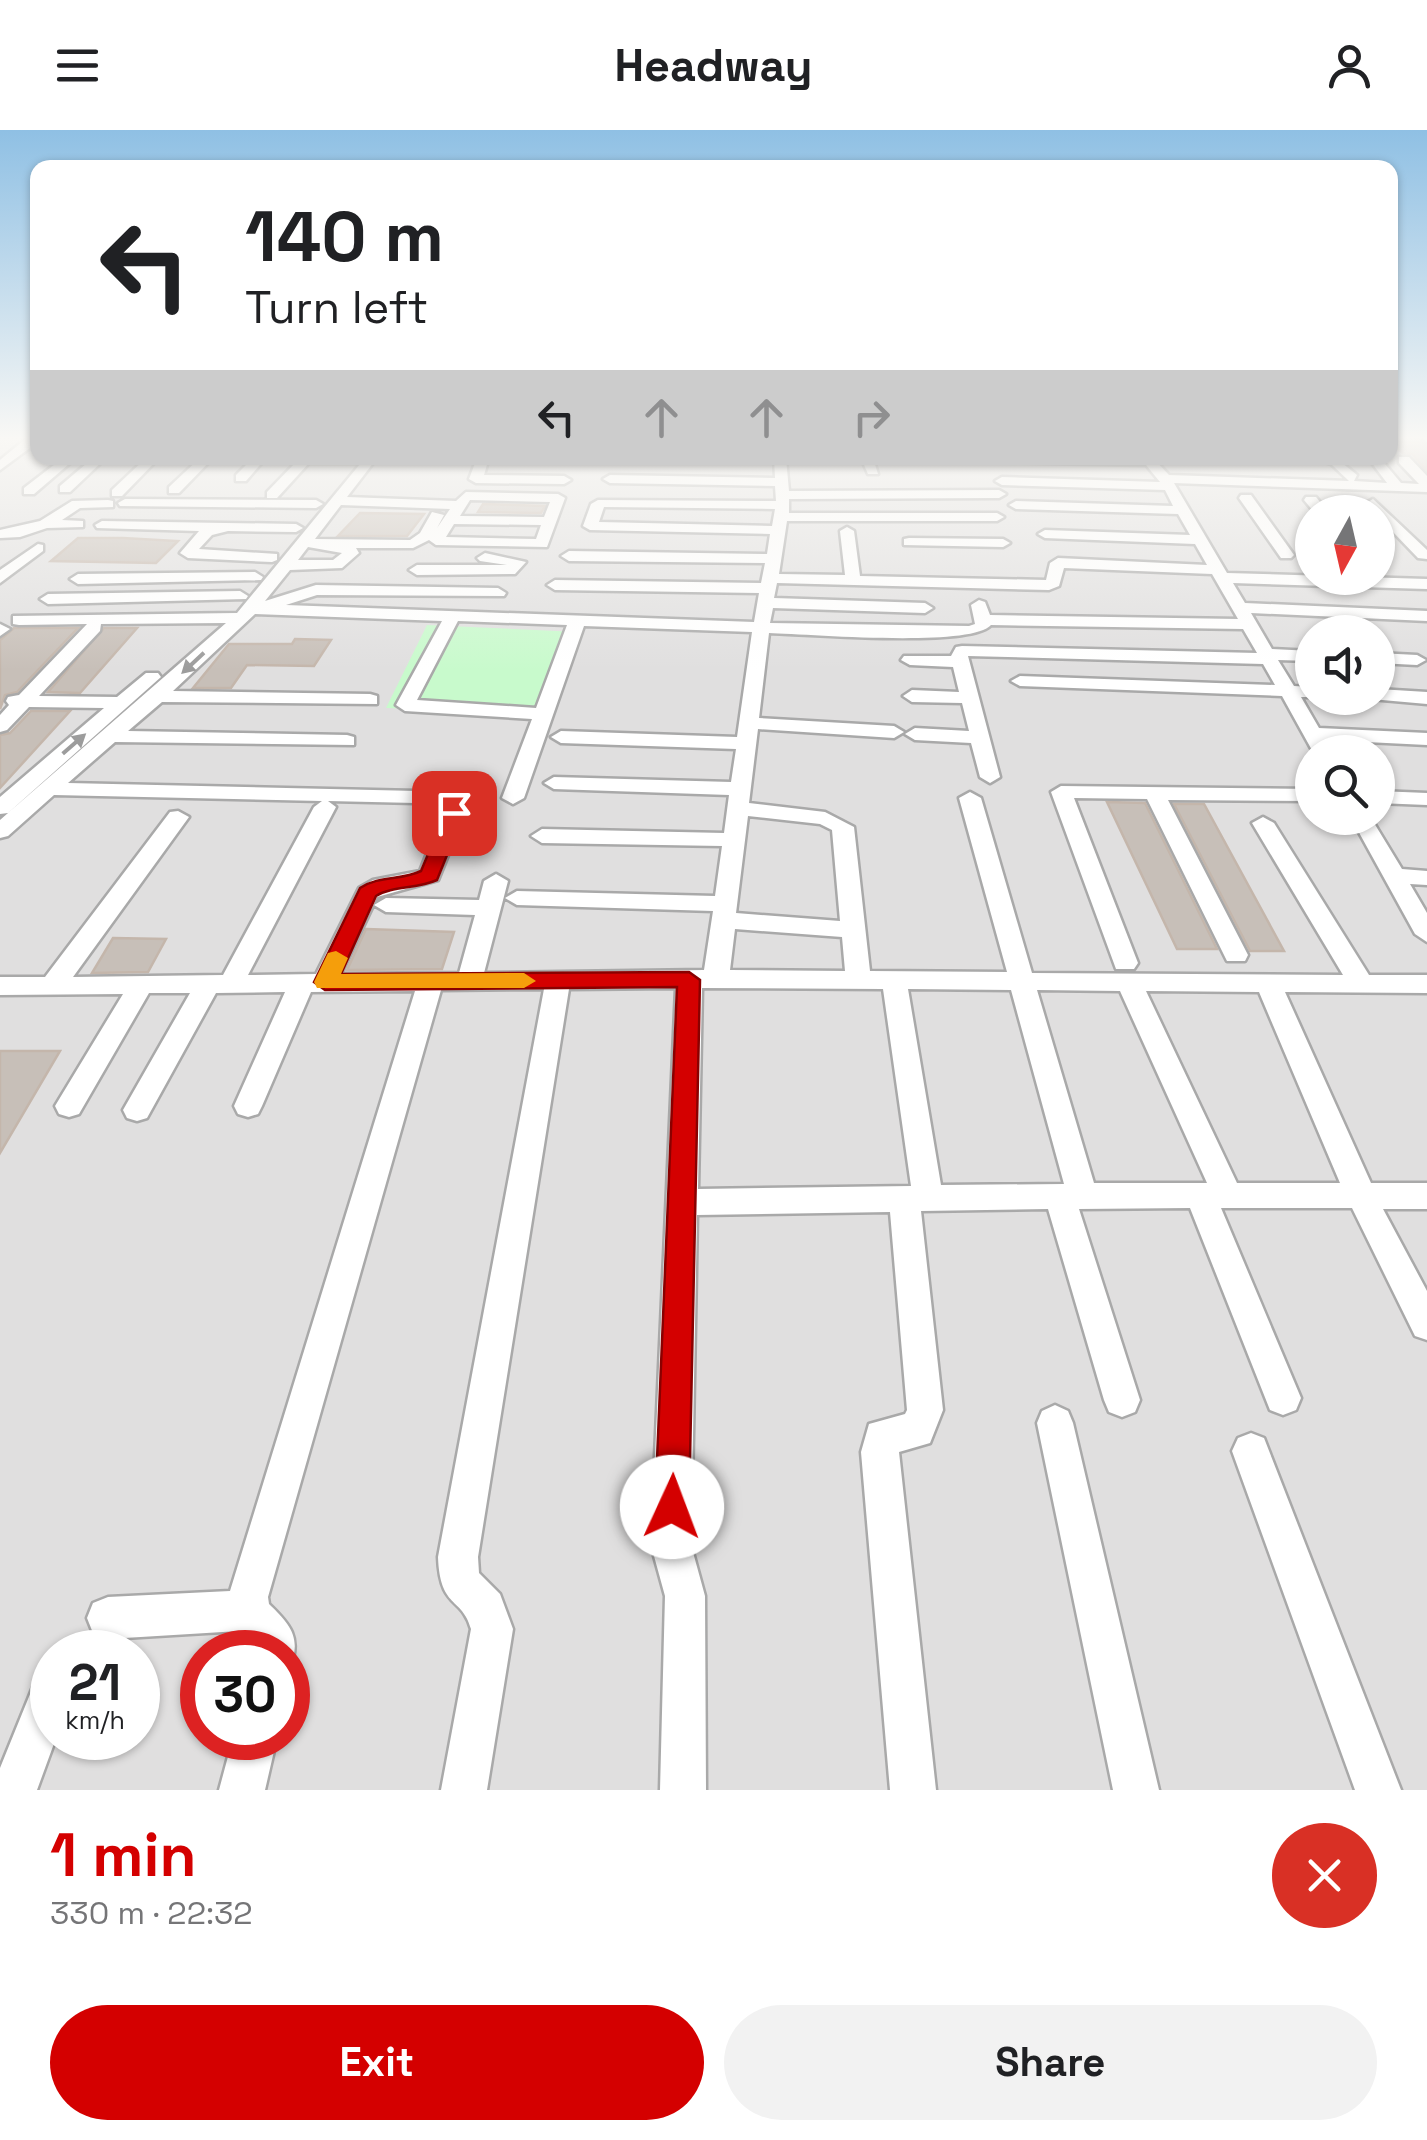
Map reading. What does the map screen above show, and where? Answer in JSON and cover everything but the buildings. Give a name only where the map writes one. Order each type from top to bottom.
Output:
[{"type":"street","points":[[0,534],[20,533],[60,514]]},
{"type":"street","points":[[0,831],[157,696],[247,608],[271,570],[318,514]]},
{"type":"street","points":[[300,539],[412,544],[426,536],[438,514]]},
{"type":"street","points":[[453,514],[436,542],[542,544],[552,514]]},
{"type":"street","points":[[594,514],[590,526],[701,514]]},
{"type":"street","points":[[684,1790],[685,1596],[671,1545],[682,1202],[703,979],[725,912],[760,636],[781,514]]},
{"type":"street","points":[[874,514],[996,517]]},
{"type":"street","points":[[1185,514],[1313,735]]},
{"type":"street","points":[[1258,514],[1286,554]]},
{"type":"street","points":[[902,517],[910,548],[1003,543]]},
{"type":"street","points":[[449,520],[550,521]]},
{"type":"street","points":[[45,524],[78,524]]},
{"type":"street","points":[[78,580],[337,565],[346,561],[352,550],[226,527],[102,525]]},
{"type":"street","points":[[1395,525],[1424,555]]},
{"type":"street","points":[[226,527],[207,531],[188,554],[271,570],[400,584],[412,580],[425,558]]},
{"type":"street","points":[[847,531],[854,580]]},
{"type":"street","points":[[1045,534],[1200,540]]},
{"type":"street","points":[[2,574],[38,548]]},
{"type":"street","points":[[569,556],[769,582],[925,608]]},
{"type":"street","points":[[425,558],[518,562],[510,570],[499,572],[425,558]]},
{"type":"street","points":[[556,585],[854,580],[1052,584],[1055,566],[1063,563],[1427,584]]},
{"type":"street","points":[[918,582],[914,566],[1009,568]]},
{"type":"street","points":[[974,589],[984,620]]},
{"type":"street","points":[[19,620],[216,618],[316,590],[498,593]]},
{"type":"street","points":[[48,599],[578,618],[884,649]]},
{"type":"street","points":[[453,615],[405,705],[544,714]]},
{"type":"street","points":[[984,620],[1427,616]]},
{"type":"street","points":[[1,806],[216,618]]},
{"type":"street","points":[[513,798],[578,618]]},
{"type":"street","points":[[760,636],[951,633],[978,629],[984,620]]},
{"type":"street","points":[[0,726],[94,627]]},
{"type":"street","points":[[990,777],[960,662],[962,651],[1295,656]]},
{"type":"street","points":[[1395,659],[1417,660]]},
{"type":"street","points":[[910,660],[960,662]]},
{"type":"street","points":[[1020,681],[1295,691]]},
{"type":"street","points":[[157,696],[370,700]]},
{"type":"street","points":[[912,696],[969,698]]},
{"type":"street","points":[[1395,696],[1427,698]]},
{"type":"street","points":[[0,701],[122,703]]},
{"type":"street","points":[[562,738],[894,732]]},
{"type":"street","points":[[915,734],[979,737]]},
{"type":"street","points":[[111,736],[347,741]]},
{"type":"street","points":[[1395,740],[1427,739]]},
{"type":"street","points":[[554,783],[739,799],[840,823],[858,980]]},
{"type":"street","points":[[48,790],[457,806],[430,875],[413,883],[379,884],[367,892],[248,1106]]},
{"type":"street","points":[[1283,1398],[1214,1195],[1059,796],[1069,791],[1295,795]]},
{"type":"street","points":[[1154,792],[1236,956]]},
{"type":"street","points":[[970,798],[1021,981],[1122,1400]]},
{"type":"street","points":[[1395,798],[1427,799]]},
{"type":"street","points":[[1,806],[30,806]]},
{"type":"street","points":[[137,1110],[220,983],[325,807]]},
{"type":"street","points":[[53,985],[178,817]]},
{"type":"street","points":[[1263,823],[1361,983]]},
{"type":"street","points":[[1371,835],[1427,934]]},
{"type":"street","points":[[542,836],[734,840]]},
{"type":"street","points":[[1394,876],[1427,878]]},
{"type":"street","points":[[469,981],[496,881]]},
{"type":"street","points":[[517,898],[725,912],[853,930]]},
{"type":"street","points":[[386,905],[489,908]]},
{"type":"street","points":[[0,986],[703,979],[1021,981],[1127,972],[1268,982],[1427,984]]},
{"type":"street","points":[[464,1790],[492,1628],[486,1608],[459,1582],[458,1557],[558,980]]},
{"type":"street","points":[[894,980],[916,1198],[925,1410],[917,1430],[882,1437],[880,1452],[913,1790]]},
{"type":"street","points":[[269,1630],[248,1610],[248,1597],[431,981]]},
{"type":"street","points":[[1268,982],[1361,1196],[1427,1325]]},
{"type":"street","points":[[68,1106],[142,984]]},
{"type":"street","points":[[682,1202],[1427,1196]]},
{"type":"street","points":[[1054,1423],[1136,1790]]},
{"type":"street","points":[[1250,1452],[1378,1790]]},
{"type":"street","points":[[108,1618],[248,1610]]},
{"type":"street","points":[[14,1790],[30,1749]]},
{"type":"street","points":[[242,1790],[250,1760]]},
{"type":"shaded area","points":[[0,514],[1295,514],[1295,595],[1395,595],[1395,514],[1427,514],[1427,1790],[0,1790]]},
{"type":"green space","points":[[427,625],[579,632],[553,713],[386,708]]},
{"type":"slow traffic","points":[[336,958],[325,982],[524,981]]},
{"type":"route","points":[[454,813],[430,875],[413,883],[379,884],[367,892],[325,982],[689,980],[672,1507]]}]
